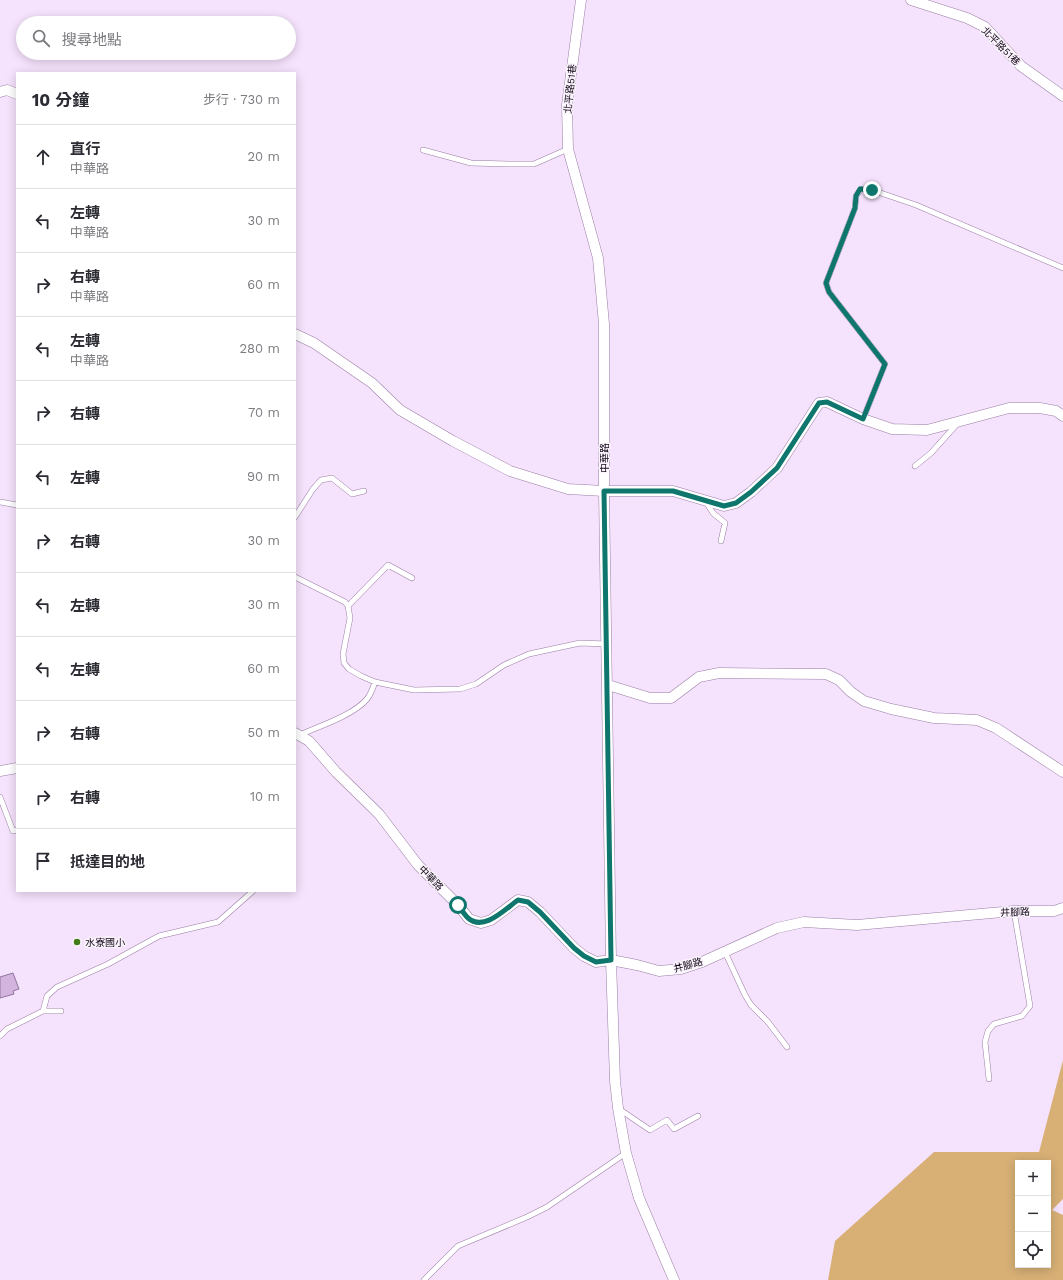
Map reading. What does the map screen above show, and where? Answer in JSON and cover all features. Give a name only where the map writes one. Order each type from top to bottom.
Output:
[{"type":"street","name":"北平路51巷","points":[[575,177],[568,149],[567,105],[581,0]]},
{"type":"street","name":"北平路51巷","points":[[913,0],[967,18],[985,27],[1021,66],[1063,96]]},
{"type":"street","points":[[0,92],[7,90],[16,94]]},
{"type":"street","name":"中華路","points":[[297,734],[309,741],[336,772],[379,814],[418,865],[458,905],[469,919],[481,923],[491,920],[518,900],[528,902],[584,956],[596,962],[611,960],[604,491],[604,324],[598,258],[575,177]]},
{"type":"street","points":[[296,334],[314,343],[372,382],[400,410],[453,441],[510,471],[568,489],[604,491],[673,491],[724,506],[736,503],[751,492],[777,468],[819,403],[827,402],[863,419],[892,429],[927,430],[1009,408],[1040,408],[1056,411],[1063,416]]},
{"type":"street","points":[[608,685],[650,698],[671,698],[699,677],[718,673],[826,674],[839,680],[851,692],[864,701],[891,709],[934,718],[977,720],[996,728],[1063,772]]},
{"type":"street","points":[[0,771],[16,768]]},
{"type":"street","name":"井腳路","points":[[611,960],[659,971],[681,968],[725,952],[777,928],[804,922],[858,925],[1014,911],[1054,911],[1063,908]]},
{"type":"street","points":[[611,960],[615,1081],[626,1153],[639,1198],[674,1280]]},
{"type":"lane","points":[[423,150],[471,163],[534,164],[568,149]]},
{"type":"lane","points":[[863,419],[885,364],[829,292],[826,283],[855,208],[856,196],[860,189],[872,190],[916,205],[1063,268]]},
{"type":"lane","points":[[915,466],[931,453],[960,421]]},
{"type":"lane","points":[[296,515],[313,489],[321,480],[332,478],[352,494],[364,491]]},
{"type":"lane","points":[[705,500],[713,513],[725,523],[721,541]]},
{"type":"lane","points":[[0,502],[16,505]]},
{"type":"lane","points":[[348,606],[388,565],[412,578]]},
{"type":"lane","points":[[296,578],[345,602],[348,606],[350,618],[342,654],[344,663],[349,669],[375,682],[414,690],[460,689],[476,684],[504,665],[529,654],[580,643],[607,644]]},
{"type":"lane","points":[[297,734],[332,721],[360,706],[368,698],[375,682]]},
{"type":"lane","points":[[0,798],[13,831],[16,830]]},
{"type":"lane","points":[[43,1011],[47,996],[57,987],[108,964],[159,936],[218,922],[252,892]]},
{"type":"lane","points":[[989,1079],[985,1042],[988,1030],[994,1024],[1022,1016],[1030,1006],[1014,911]]},
{"type":"lane","points":[[725,952],[751,1005],[768,1022],[788,1047]]},
{"type":"lane","points":[[0,1036],[7,1029],[43,1011],[61,1011]]},
{"type":"lane","points":[[618,1108],[650,1130],[667,1120],[674,1129],[698,1116]]},
{"type":"lane","points":[[424,1280],[458,1246],[547,1207],[626,1153]]},
{"type":"shaded area","points":[[1063,1060],[1063,1199],[1052,1210],[1063,1215],[1063,1280],[828,1280],[835,1241],[934,1152],[1039,1152]]},
{"type":"building","points":[[13,973],[19,989],[13,991],[14,994],[0,998],[0,977]]},
{"type":"place","name":"水寮國小","points":[[77,942]]},
{"type":"route","points":[[458,905],[469,919],[481,923],[491,920],[518,900],[528,902],[584,956],[596,962],[611,960],[604,491],[673,491],[724,506],[736,503],[751,492],[777,468],[819,403],[827,402],[863,419],[885,364],[829,292],[826,283],[855,208],[856,196],[860,189],[872,190]]}]
